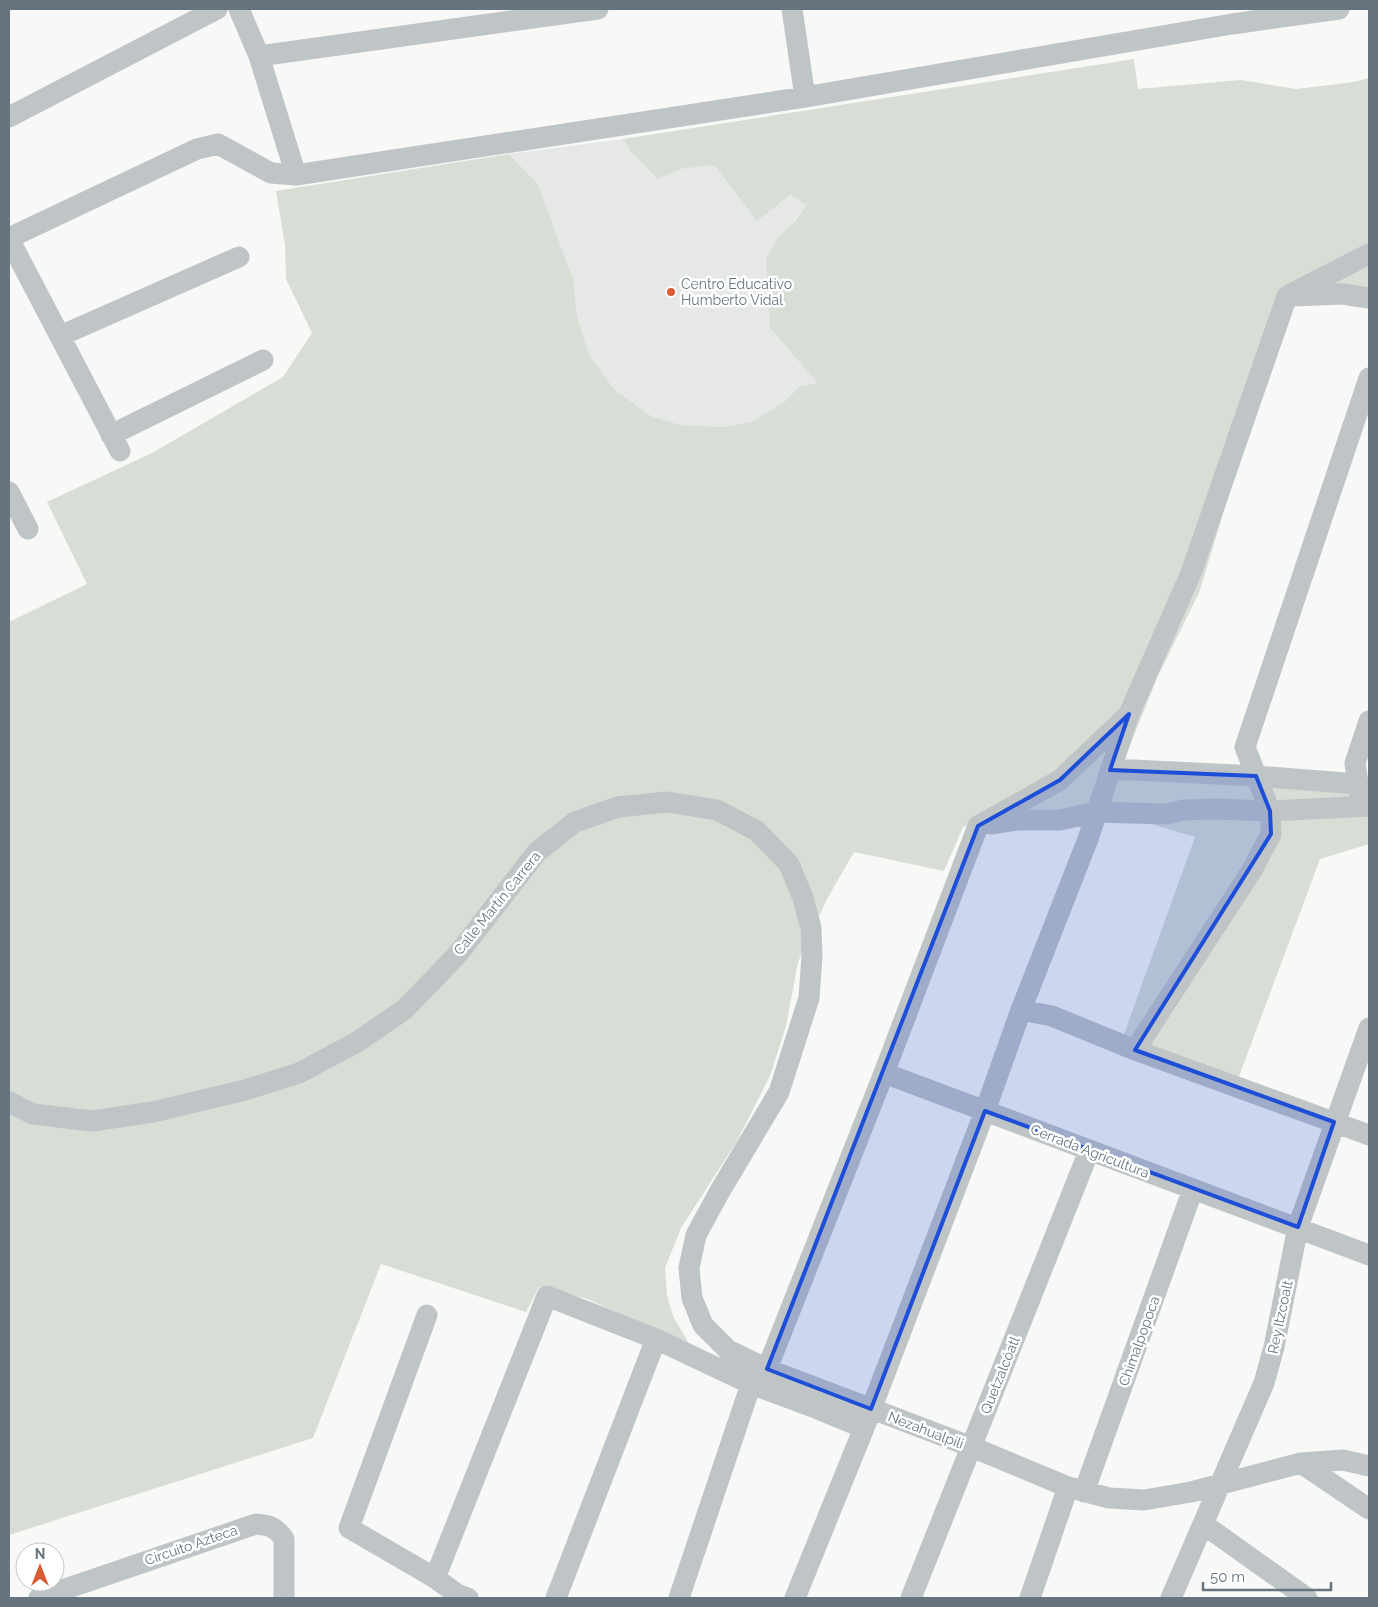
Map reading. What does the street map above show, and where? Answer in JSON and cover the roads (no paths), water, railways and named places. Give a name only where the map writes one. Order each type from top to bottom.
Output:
[{"type":"street","points":[[9,117],[216,9]]},
{"type":"street","points":[[239,9],[259,56],[296,175]]},
{"type":"street","points":[[259,56],[598,9]]},
{"type":"street","points":[[792,9],[805,97]]},
{"type":"street","points":[[263,360],[116,443],[9,238],[197,149],[218,144],[271,173],[296,175],[805,97],[1231,16],[1339,9]]},
{"type":"street","points":[[794,1598],[867,1419],[985,1111],[1021,1010],[1088,839],[1129,714],[1191,573],[1287,296],[1369,254]]},
{"type":"street","points":[[60,336],[239,257]]},
{"type":"street","points":[[1287,296],[1342,294],[1369,298]]},
{"type":"street","points":[[1135,1050],[1252,870],[1271,834],[1270,811],[1245,747],[1369,378]]},
{"type":"street","points":[[9,492],[28,529]]},
{"type":"street","points":[[767,1369],[884,1073],[978,826],[1060,780],[1129,714]]},
{"type":"street","points":[[978,826],[1018,820],[1060,820],[1096,812],[1166,814],[1184,810],[1270,811],[1365,806],[1358,784],[1355,763],[1369,721]]},
{"type":"street","points":[[1110,770],[1256,776],[1358,784]]},
{"type":"street","name":"Calle Martín Carrera","points":[[9,1102],[33,1114],[92,1121],[153,1112],[218,1097],[299,1073],[357,1042],[405,1009],[458,954],[537,852],[575,822],[618,806],[667,802],[717,810],[757,831],[789,864],[811,928],[812,956],[809,998],[779,1092],[696,1235],[689,1268],[692,1298],[703,1325],[728,1350],[767,1369]]},
{"type":"street","points":[[1021,1010],[1052,1016],[1135,1050],[1369,1135]]},
{"type":"street","name":"Rey Itzcoalt","points":[[1171,1598],[1266,1374],[1274,1347],[1298,1227],[1369,1028]]},
{"type":"street","name":"Cerrada Agricultura","points":[[884,1073],[1369,1254]]},
{"type":"street","name":"Quetzalcóatl","points":[[911,1598],[1089,1151]]},
{"type":"street","name":"Chimalpopoca","points":[[1030,1598],[1076,1490],[1194,1189]]},
{"type":"street","points":[[435,1578],[547,1296],[656,1339],[751,1384],[818,1409],[867,1419]]},
{"type":"street","points":[[427,1315],[349,1528],[435,1578],[461,1597]]},
{"type":"street","points":[[556,1598],[656,1339]]},
{"type":"street","name":"Nezahualpili","points":[[767,1369],[867,1419],[972,1447],[1076,1490],[1109,1498],[1144,1500],[1191,1492],[1301,1463],[1344,1460],[1369,1466]]},
{"type":"street","points":[[679,1598],[751,1384]]},
{"type":"street","points":[[1301,1463],[1369,1509]]},
{"type":"street","name":"Circuito Azteca","points":[[39,1598],[256,1524],[269,1524],[284,1539],[284,1598]]},
{"type":"street","points":[[1203,1524],[1307,1598]]},
{"type":"place","name":"Centro Educativo Humberto Vidal","points":[[671,292]]}]
